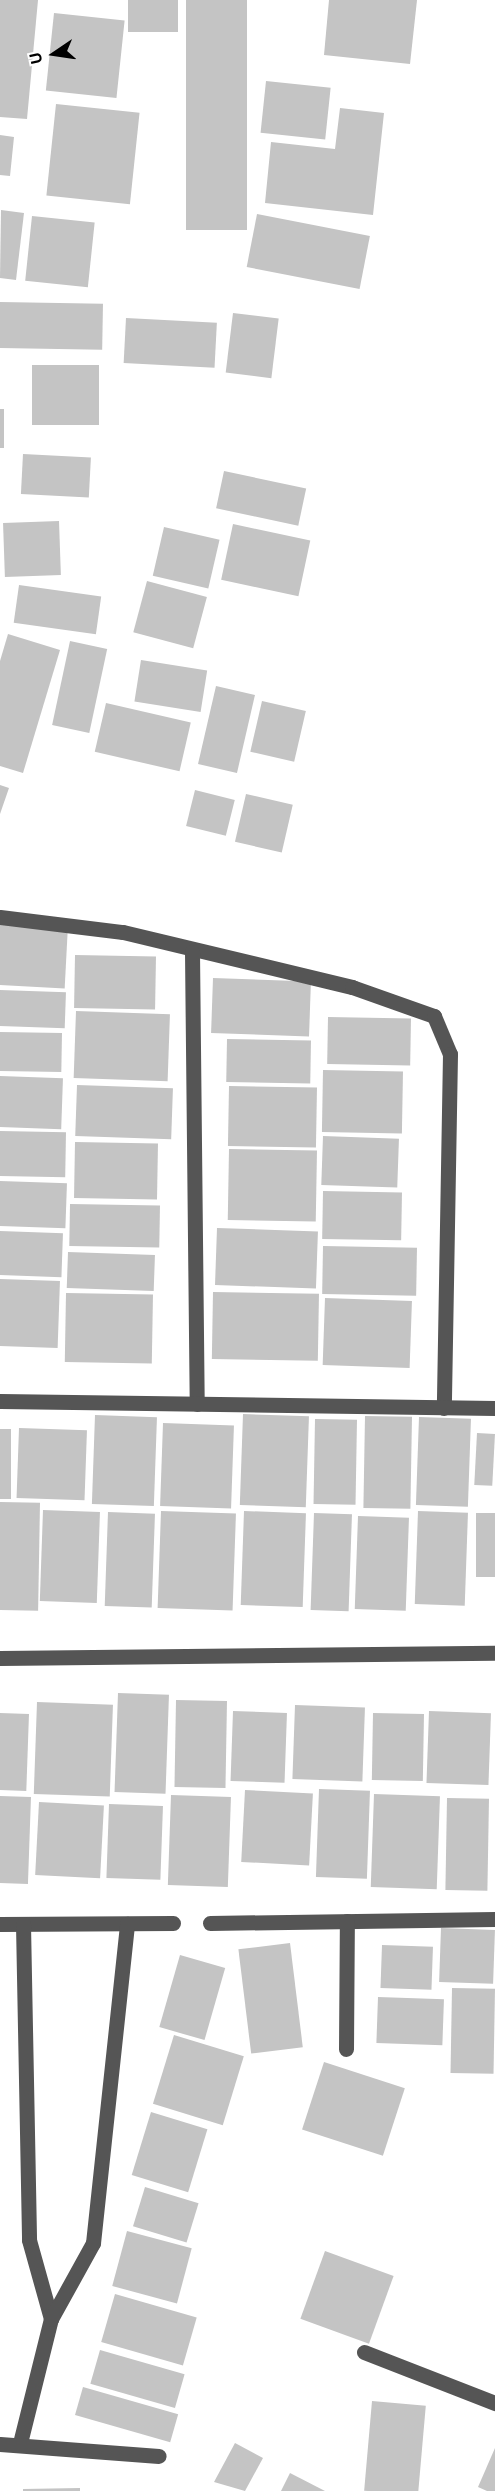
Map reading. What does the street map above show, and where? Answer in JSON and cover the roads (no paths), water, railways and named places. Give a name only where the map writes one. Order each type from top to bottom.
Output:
[{"type":"street","points":[[0,916],[90,926],[192,952],[352,987],[429,1012],[439,1021],[450,1054],[444,1408]]},
{"type":"street","points":[[192,952],[197,1404]]},
{"type":"street","points":[[0,1401],[495,1408]]},
{"type":"street","points":[[0,1658],[495,1653]]},
{"type":"street","points":[[210,1923],[495,1919]]},
{"type":"street","points":[[346,2049],[347,1921]]},
{"type":"street","points":[[0,1924],[173,1923]]},
{"type":"street","points":[[23,1924],[29,2240],[51,2319]]},
{"type":"street","points":[[20,2443],[51,2319],[93,2243],[127,1924]]},
{"type":"street","points":[[364,2352],[495,2403]]},
{"type":"street","points":[[0,2444],[20,2443],[159,2456]]}]
